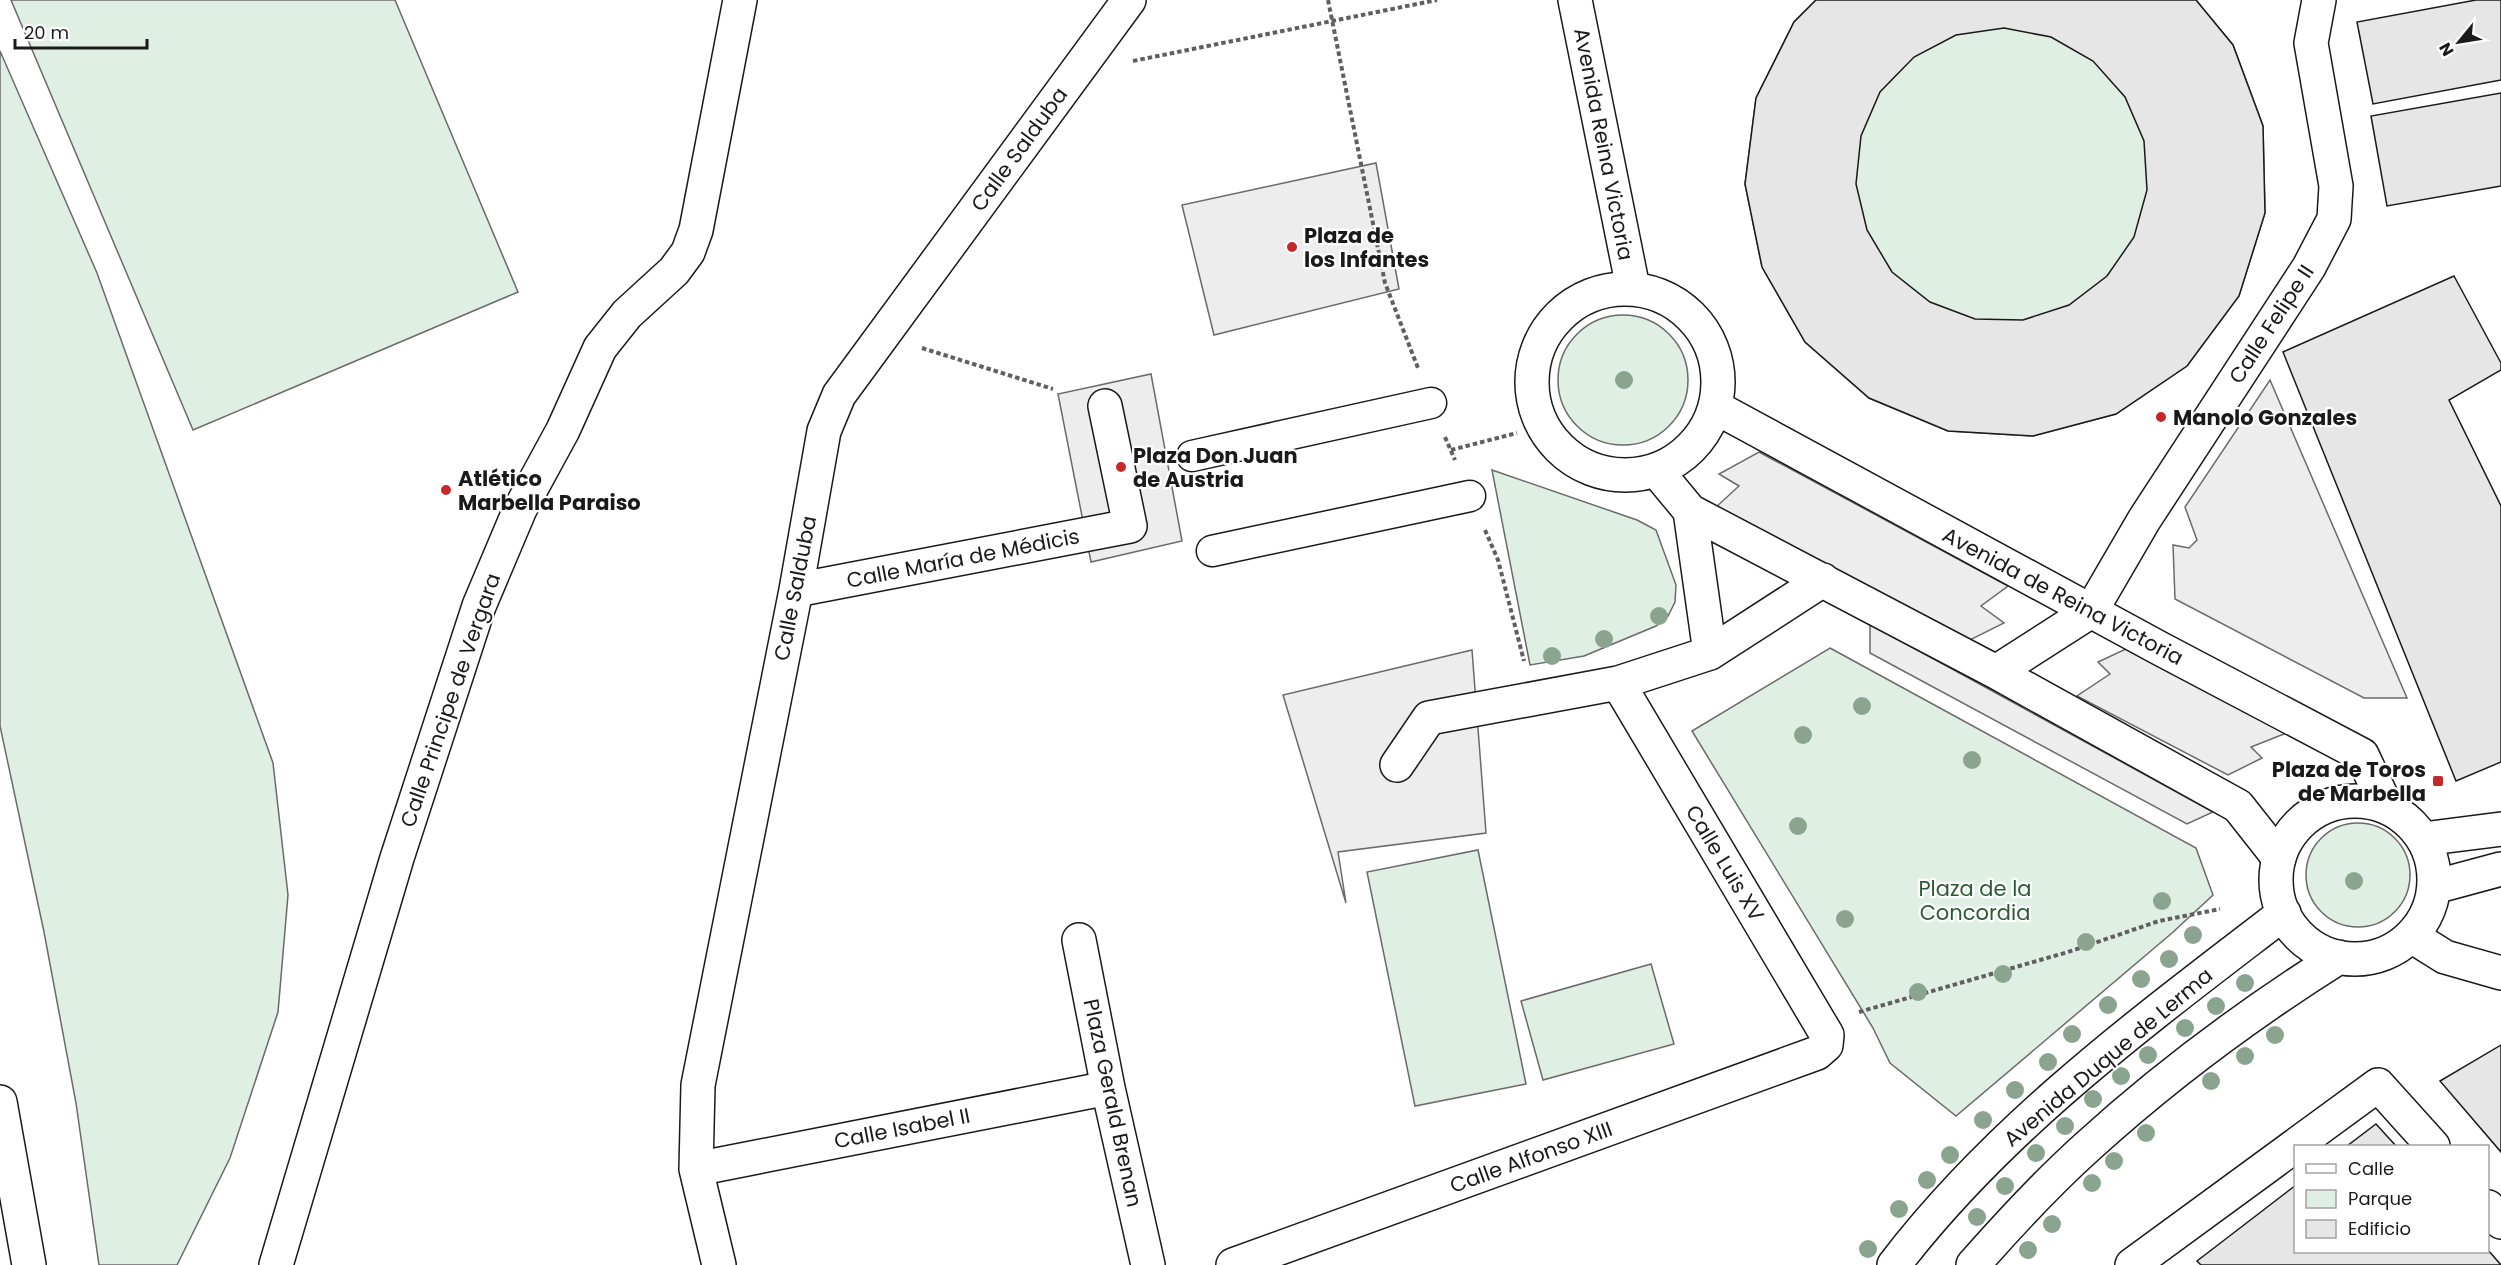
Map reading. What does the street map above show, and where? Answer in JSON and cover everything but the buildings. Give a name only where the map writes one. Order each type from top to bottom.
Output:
[{"type":"main road","name":"Calle Principe de Vergara","points":[[276,1265],[397,858],[478,606],[520,509],[563,430],[600,348],[611,331],[674,271],[688,252],[696,230],[740,0]]},
{"type":"main road","name":"Calle Salduba","points":[[719,1265],[696,1169],[698,1085],[796,590],[824,431],[839,395],[1129,0]]},
{"type":"main road","name":"Avenida Reina Victoria","points":[[1575,0],[1633,288]]},
{"type":"main road","name":"Calle Felipe II","points":[[1996,672],[2091,611],[2144,520],[2309,267],[2334,219],[2336,186],[2311,43],[2319,0]]},
{"type":"main road","points":[[1633,288],[1662,296],[1685,310],[1703,330],[1714,354],[1719,381],[1715,407],[1703,434],[1682,456],[1656,470],[1627,476],[1597,471],[1570,457],[1549,436],[1536,408],[1532,378],[1537,349],[1553,323],[1575,303],[1603,291],[1633,288]]},
{"type":"main road","name":"Calle María de Médicis","points":[[796,590],[1130,526],[1105,406]]},
{"type":"main road","name":"Avenida de Reina Victoria","points":[[1715,407],[2362,755],[2386,806]]},
{"type":"main road","points":[[1656,470],[1690,510],[1996,672],[2238,806],[2279,858]]},
{"type":"main road","points":[[1690,510],[1710,653]]},
{"type":"main road","points":[[1397,765],[1429,718],[1618,683],[1710,653],[1823,580]]},
{"type":"main road","name":"Calle Luis XV","points":[[1618,683],[1827,1035],[1826,1045]]},
{"type":"main road","points":[[2360,800],[2386,806],[2423,839],[2432,861],[2434,886],[2430,907],[2412,937],[2386,953],[2363,958],[2339,957],[2316,948],[2297,933],[2284,914],[2277,886],[2279,858],[2290,833],[2309,815],[2333,803],[2360,800]]},
{"type":"main road","points":[[2423,839],[2501,829]]},
{"type":"main road","points":[[2434,886],[2501,869]]},
{"type":"main road","name":"Avenida Duque de Lerma","points":[[1894,1265],[1971,1176],[2048,1102],[2144,1021],[2284,914]]},
{"type":"main road","points":[[2412,937],[2445,957],[2501,973]]},
{"type":"main road","name":"Plaza Gerald Brenan","points":[[1079,940],[1108,1088],[1148,1265]]},
{"type":"main road","points":[[1973,1265],[2021,1211],[2088,1146],[2194,1058],[2274,998],[2339,957]]},
{"type":"main road","name":"Calle Alfonso XIII","points":[[1233,1265],[1817,1053],[1826,1045]]},
{"type":"main road","points":[[2299,1145],[2378,1085],[2432,1145]]},
{"type":"main road","name":"Calle Isabel II","points":[[696,1169],[1108,1088]]},
{"type":"main road","points":[[0,1102],[29,1265]]},
{"type":"main road","points":[[2146,1261],[2294,1149]]},
{"type":"main road","points":[[2489,1209],[2501,1222]]},
{"type":"street","points":[[1191,456],[1431,403]]},
{"type":"street","points":[[1212,551],[1470,496]]},
{"type":"path","points":[[1328,0],[1385,283],[1450,450],[1498,560],[1524,662]]},
{"type":"path","points":[[1124,63],[1437,0]]},
{"type":"path","points":[[914,345],[1053,389]]},
{"type":"path","points":[[1450,450],[1517,434]]},
{"type":"path","points":[[1857,1013],[2068,952],[2159,921],[2221,909]]},
{"type":"green space","points":[[11,0],[395,0],[518,292],[193,430]]},
{"type":"green space","points":[[1816,0],[2196,0],[2233,45],[2263,126],[2265,213],[2239,296],[2187,366],[2116,414],[2033,436],[1948,431],[1869,398],[1805,342],[1762,267],[1745,184],[1756,98],[1794,22]]},
{"type":"green space","points":[[0,51],[97,273],[273,763],[288,895],[278,1012],[230,1158],[177,1265],[99,1265],[76,1103],[44,932],[0,726]]},
{"type":"green space","points":[[1623,315],[1648,320],[1669,334],[1683,355],[1688,380],[1683,405],[1669,426],[1648,440],[1623,445],[1598,440],[1577,426],[1563,405],[1558,380],[1563,355],[1577,334],[1598,320]]},
{"type":"green space","points":[[1492,470],[1637,520],[1656,530],[1676,585],[1675,602],[1668,616],[1656,626],[1584,656],[1530,665]]},
{"type":"green space","name":"Plaza de la Concordia","points":[[1830,648],[2196,848],[2213,895],[2172,933],[1956,1116],[1890,1063],[1873,1028],[1692,731]]},
{"type":"green space","points":[[2358,823],[2378,827],[2395,838],[2406,855],[2410,875],[2406,895],[2395,912],[2378,923],[2358,927],[2338,923],[2321,912],[2310,895],[2306,875],[2310,855],[2321,838],[2338,827]]},
{"type":"green space","points":[[1478,850],[1526,1084],[1415,1106],[1367,872]]},
{"type":"green space","points":[[1651,964],[1674,1044],[1543,1080],[1521,1001]]},
{"type":"shaded area","name":"Plaza de los Infantes","points":[[1376,163],[1399,289],[1214,335],[1182,205]]},
{"type":"shaded area","name":"Plaza Don Juan de Austria","points":[[1151,374],[1182,541],[1091,562],[1058,394]]},
{"type":"shaded area","points":[[2270,380],[2407,698],[2364,698],[2175,599],[2173,545],[2189,548],[2197,540],[2185,507]]},
{"type":"shaded area","points":[[1759,452],[2008,586],[1981,606],[2004,623],[1970,640],[1715,508],[1739,486],[1719,474]]},
{"type":"shaded area","points":[[1870,624],[2213,812],[2187,824],[1870,653]]},
{"type":"shaded area","points":[[2130,647],[2289,732],[2251,747],[2262,758],[2228,775],[2077,696],[2110,674],[2098,662]]},
{"type":"shaded area","points":[[1472,650],[1486,833],[1338,852],[1346,903],[1283,695]]},
{"type":"place","name":"Plaza de los Infantes","points":[[1292,247]]},
{"type":"place","name":"Manolo Gonzales","points":[[2161,417]]},
{"type":"place","name":"Plaza Don Juan de Austria","points":[[1121,467]]},
{"type":"place","name":"Atlético Marbella Paraiso","points":[[446,490]]},
{"type":"place","name":"Plaza de Toros de Marbella","points":[[2438,781]]}]
